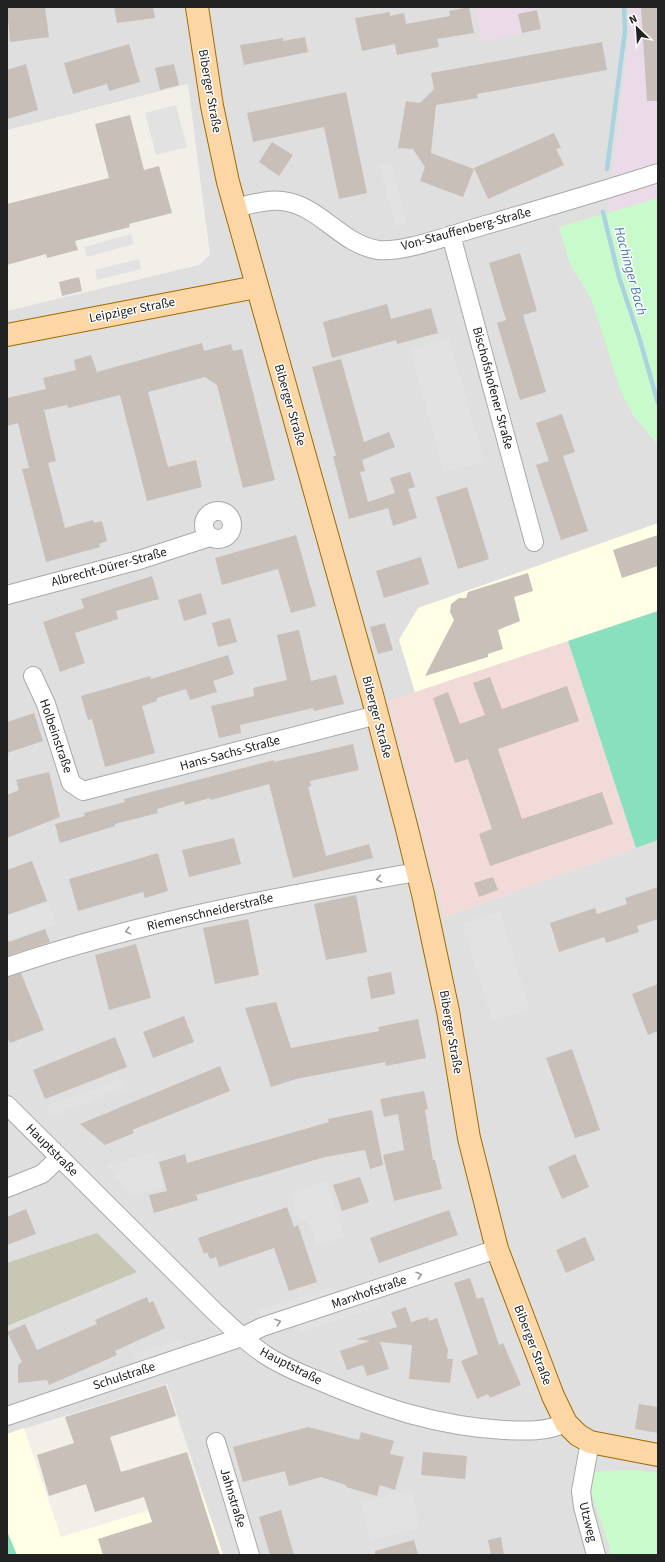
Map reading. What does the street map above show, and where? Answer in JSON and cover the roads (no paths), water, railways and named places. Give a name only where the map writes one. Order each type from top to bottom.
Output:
[{"type":"main road","name":"Biberger Straße","points":[[197,7],[212,106],[234,208],[377,715],[417,872],[448,1011],[469,1138],[497,1249],[553,1396],[566,1423]]},
{"type":"main road","name":"Leipziger Straße","points":[[7,335],[256,287]]},
{"type":"main road","points":[[566,1423],[578,1435],[590,1442],[658,1455]]},
{"type":"street","name":"Von-Stauffenberg-Straße","points":[[234,208],[281,200],[313,212],[345,237],[379,250],[397,249],[451,235],[658,173]]},
{"type":"street","name":"Bischofshofener Straße","points":[[451,235],[534,542]]},
{"type":"street","name":"Albrecht-Dürer-Straße","points":[[7,595],[139,560],[210,537]]},
{"type":"street","name":"Holbeinstraße","points":[[33,676],[46,704],[71,782],[84,791]]},
{"type":"street","name":"Hans-Sachs-Straße","points":[[84,791],[377,715]]},
{"type":"street","name":"Riemenschneiderstraße","points":[[7,966],[160,923],[278,897],[417,872]]},
{"type":"street","name":"Hauptstraße","points":[[7,1105],[242,1337],[268,1357],[365,1400],[415,1417],[480,1429],[531,1432],[554,1428],[566,1423]]},
{"type":"street","points":[[7,1188],[42,1174],[59,1158]]},
{"type":"street","name":"Marxhofstraße","points":[[242,1337],[262,1328],[497,1249]]},
{"type":"street","name":"Schulstraße","points":[[7,1416],[242,1337]]},
{"type":"street","name":"Jahnstraße","points":[[216,1442],[250,1555]]},
{"type":"street","name":"Utzweg","points":[[590,1442],[581,1490],[583,1508],[596,1555]]},
{"type":"waterway","name":"Hachinger Bach","points":[[607,169],[625,31],[624,7]]},
{"type":"waterway","name":"Hachinger Bach","points":[[603,212],[619,277],[639,337],[658,403]]}]
